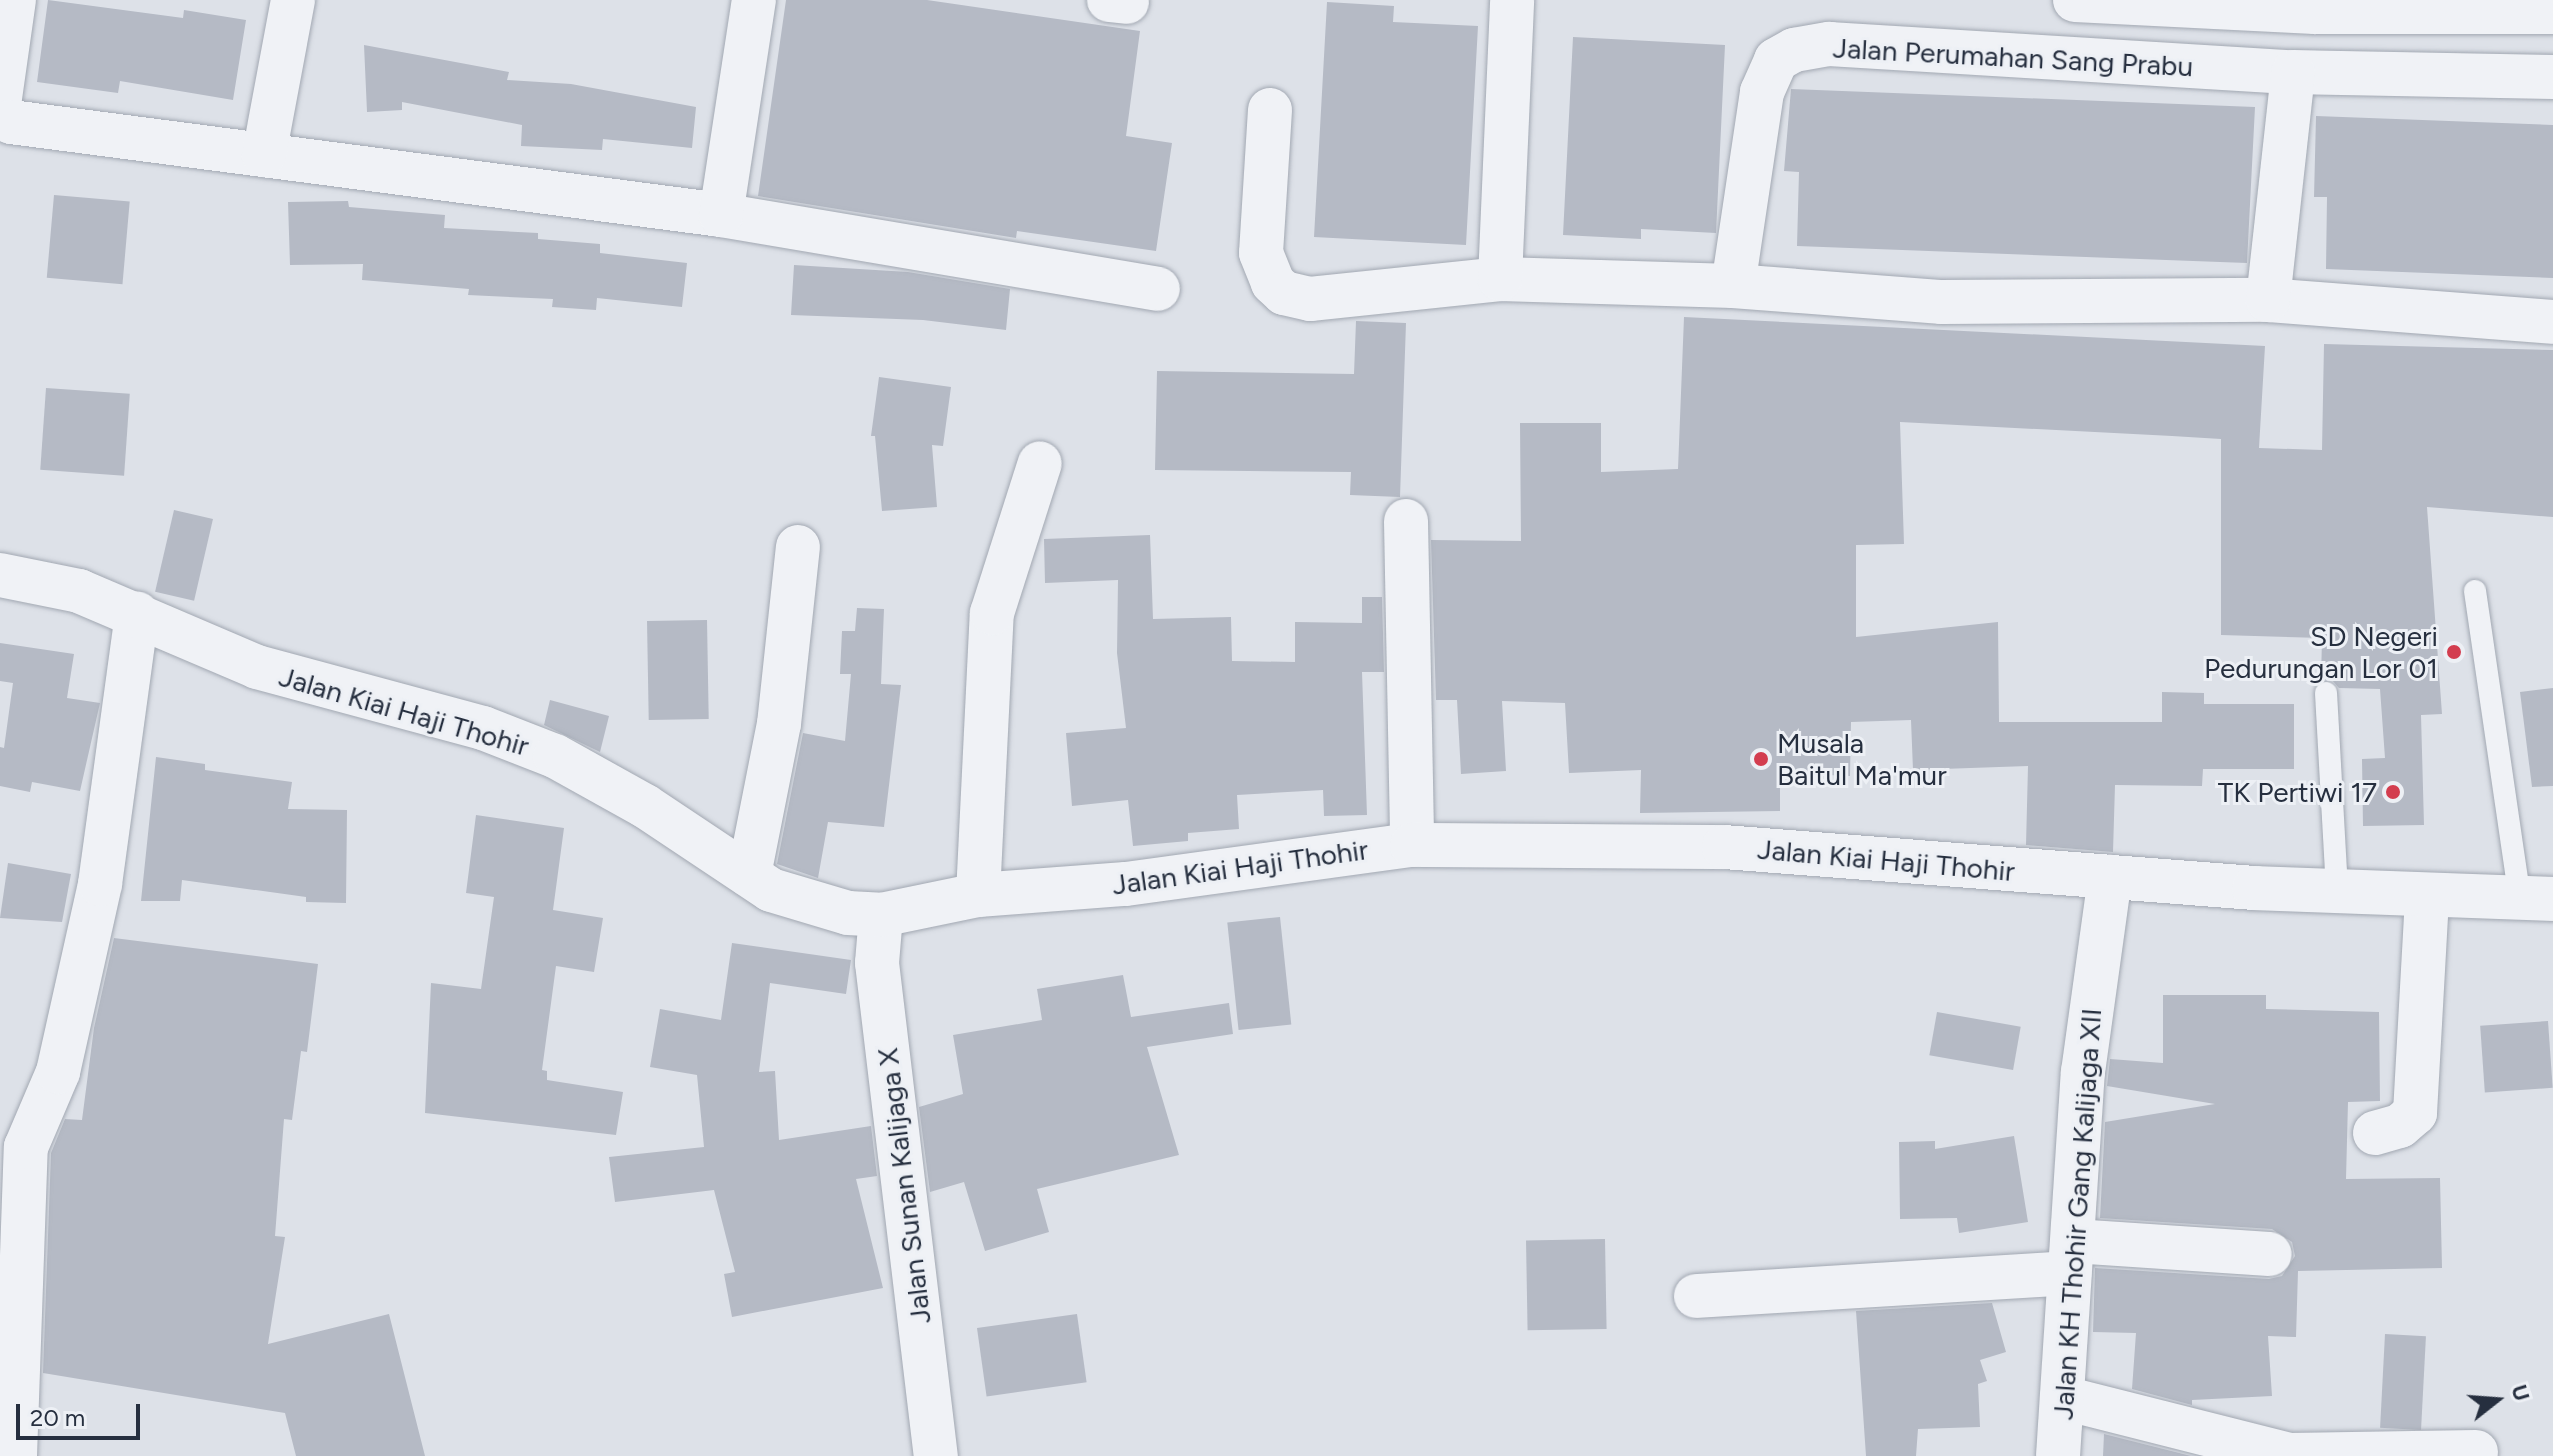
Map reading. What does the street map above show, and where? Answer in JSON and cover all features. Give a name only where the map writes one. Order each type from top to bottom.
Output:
[{"type":"street","points":[[0,98],[14,0]]},
{"type":"street","points":[[264,155],[293,0]]},
{"type":"street","points":[[721,215],[754,0]]},
{"type":"street","points":[[1500,279],[1512,0]]},
{"type":"street","points":[[2075,0],[2315,12],[2553,12]]},
{"type":"street","name":"Jalan Perumahan Sang Prabu","points":[[1733,286],[1762,92],[1776,60],[1794,50],[1829,44],[2293,72],[2553,77]]},
{"type":"street","points":[[2268,300],[2293,72]]},
{"type":"street","points":[[0,110],[11,122],[721,215],[1158,289]]},
{"type":"street","points":[[1270,110],[1261,253],[1273,283],[1284,293],[1310,299],[1500,279],[1733,286],[1942,302],[2268,300],[2553,322]]},
{"type":"street","points":[[978,895],[992,613],[1040,463]]},
{"type":"street","points":[[1406,521],[1412,845]]},
{"type":"street","points":[[749,875],[779,724],[798,547]]},
{"type":"street","name":"Jalan Kiai Haji Thohir","points":[[0,575],[43,580],[137,614],[257,667],[483,728],[555,756],[645,806],[771,890],[817,905],[881,915],[978,895],[1126,884],[1412,845],[1724,847],[2337,892],[2536,899]]},
{"type":"street","points":[[15,1456],[26,1147],[58,1072],[100,884],[137,614]]},
{"type":"street","name":"Jalan KH Thohir Gang Kalijaga XII","points":[[2058,1456],[2083,1072],[2110,877]]},
{"type":"street","points":[[2375,1133],[2400,1126],[2415,1113],[2427,897]]},
{"type":"street","name":"Jalan Sunan Kalijaga X","points":[[881,915],[877,963],[936,1456]]},
{"type":"street","points":[[1696,1296],[2071,1257],[2270,1254]]},
{"type":"street","points":[[2064,1398],[2289,1455],[2476,1452]]},
{"type":"lane","points":[[2475,591],[2536,899]]},
{"type":"lane","points":[[2326,693],[2337,892]]},
{"type":"building","points":[[48,0],[183,18],[184,10],[246,20],[233,100],[120,81],[118,93],[37,82]]},
{"type":"building","points":[[786,0],[927,0],[1140,31],[1126,136],[1172,143],[1156,251],[1017,231],[1016,238],[758,196]]},
{"type":"building","points":[[1327,2],[1394,6],[1393,22],[1478,26],[1466,245],[1314,237]]},
{"type":"building","points":[[1573,37],[1725,45],[1716,233],[1641,229],[1641,239],[1563,235]]},
{"type":"building","points":[[364,45],[509,72],[507,80],[571,84],[696,107],[692,148],[603,139],[602,150],[521,146],[522,125],[402,102],[402,110],[367,112]]},
{"type":"building","points":[[1791,89],[2255,107],[2247,263],[1797,246],[1799,172],[1784,171]]},
{"type":"building","points":[[2316,116],[2553,125],[2553,278],[2326,269],[2327,197],[2314,197]]},
{"type":"building","points":[[54,195],[130,202],[122,284],[47,278]]},
{"type":"building","points":[[348,201],[349,207],[445,215],[444,228],[538,233],[538,239],[600,244],[600,253],[687,263],[682,307],[597,298],[596,310],[552,307],[553,299],[468,295],[469,289],[362,280],[363,264],[290,265],[288,202]]},
{"type":"building","points":[[794,265],[908,272],[1010,289],[1006,330],[923,320],[791,315]]},
{"type":"building","points":[[1684,317],[2265,346],[2259,448],[2322,450],[2324,344],[2553,350],[2553,517],[2427,507],[2442,714],[2421,715],[2424,825],[2363,826],[2362,759],[2385,758],[2380,689],[2339,688],[2332,680],[2321,680],[2322,638],[2221,635],[2221,439],[2172,436],[1900,422],[1904,544],[1856,545],[1856,637],[1998,622],[1999,722],[2162,722],[2162,692],[2204,693],[2204,704],[2294,704],[2294,769],[2203,769],[2202,786],[2115,785],[2113,852],[2026,845],[2028,766],[1913,770],[1911,720],[1851,722],[1850,776],[1780,773],[1780,811],[1640,813],[1641,770],[1569,773],[1565,703],[1502,701],[1506,771],[1461,774],[1457,700],[1436,700],[1431,540],[1521,541],[1520,423],[1601,423],[1601,472],[1678,469]]},
{"type":"building","points":[[1356,321],[1406,323],[1400,497],[1350,495],[1351,472],[1155,470],[1157,371],[1354,374]]},
{"type":"building","points":[[879,377],[951,387],[943,446],[932,445],[937,507],[882,511],[875,436],[871,436]]},
{"type":"building","points":[[46,388],[130,394],[124,476],[40,470]]},
{"type":"building","points":[[174,510],[213,519],[194,601],[155,592]]},
{"type":"building","points":[[1150,535],[1153,619],[1231,617],[1232,661],[1295,662],[1295,622],[1362,623],[1362,597],[1382,597],[1384,672],[1362,672],[1367,815],[1324,816],[1323,790],[1237,795],[1239,829],[1188,833],[1188,841],[1133,846],[1128,800],[1072,806],[1066,733],[1126,728],[1117,653],[1118,580],[1045,583],[1044,539]]},
{"type":"building","points":[[857,608],[884,609],[881,684],[901,685],[884,827],[828,822],[818,878],[777,864],[803,733],[845,741],[851,674],[840,674],[842,631],[855,631]]},
{"type":"building","points":[[707,620],[709,719],[649,720],[647,621]]},
{"type":"building","points":[[0,643],[74,654],[67,698],[100,703],[80,791],[32,782],[30,792],[0,786],[0,747],[4,748],[13,683],[0,681]]},
{"type":"building","points":[[2553,688],[2553,786],[2532,787],[2520,692]]},
{"type":"building","points":[[550,700],[609,716],[600,752],[544,725]]},
{"type":"building","points":[[156,757],[205,764],[205,770],[292,782],[288,809],[347,810],[346,903],[306,902],[306,897],[182,880],[180,901],[141,901]]},
{"type":"building","points":[[476,815],[564,828],[553,910],[603,918],[594,972],[556,966],[542,1070],[547,1071],[547,1080],[623,1092],[616,1135],[425,1113],[431,983],[481,989],[494,897],[466,893]]},
{"type":"building","points":[[8,863],[71,874],[62,922],[0,918]]},
{"type":"building","points":[[1280,917],[1291,1024],[1239,1030],[1227,923]]},
{"type":"building","points":[[114,938],[318,964],[307,1052],[301,1051],[292,1120],[284,1119],[275,1236],[285,1237],[268,1344],[389,1314],[425,1456],[296,1456],[285,1413],[43,1373],[51,1153],[65,1119],[82,1120],[94,1028]]},
{"type":"building","points":[[732,943],[851,960],[846,994],[770,983],[759,1072],[775,1071],[779,1140],[871,1126],[877,1176],[856,1179],[883,1288],[732,1317],[724,1274],[735,1272],[714,1190],[615,1202],[609,1157],[704,1147],[697,1075],[650,1067],[660,1009],[721,1020]]},
{"type":"building","points":[[1123,975],[1131,1017],[1229,1003],[1233,1034],[1147,1047],[1179,1155],[1037,1189],[1049,1232],[985,1251],[964,1182],[930,1192],[919,1107],[963,1094],[953,1035],[1042,1020],[1037,989]]},
{"type":"building","points":[[2163,995],[2266,995],[2266,1009],[2379,1012],[2380,1101],[2348,1102],[2346,1179],[2440,1178],[2442,1268],[2298,1271],[2296,1337],[2268,1336],[2272,1396],[2192,1400],[2192,1405],[2132,1389],[2136,1333],[2093,1332],[2095,1268],[2269,1279],[2282,1276],[2295,1256],[2292,1242],[2272,1229],[2100,1218],[2105,1122],[2215,1104],[2107,1086],[2110,1059],[2163,1063]]},
{"type":"building","points":[[1937,1012],[2021,1027],[2013,1070],[1929,1055]]},
{"type":"building","points":[[2548,1021],[2553,1088],[2485,1093],[2480,1026]]},
{"type":"building","points":[[2014,1136],[2028,1222],[1959,1233],[1957,1218],[1900,1219],[1899,1142],[1935,1141],[1935,1149]]},
{"type":"building","points":[[1605,1239],[1607,1329],[1528,1330],[1526,1240]]},
{"type":"building","points":[[1992,1303],[2006,1352],[1980,1360],[1987,1381],[1978,1384],[1980,1427],[1918,1429],[1916,1456],[1866,1456],[1856,1311]]},
{"type":"building","points":[[1077,1314],[1087,1382],[987,1396],[977,1328]]},
{"type":"building","points":[[2385,1334],[2426,1336],[2421,1430],[2380,1428]]},
{"type":"building","points":[[2104,1434],[2191,1456],[2103,1456]]},
{"type":"place","name":"SD Negeri Pedurungan Lor 01","points":[[2454,652]]},
{"type":"place","name":"Musala Baitul Ma'mur","points":[[1761,759]]},
{"type":"place","name":"TK Pertiwi 17","points":[[2393,792]]}]
